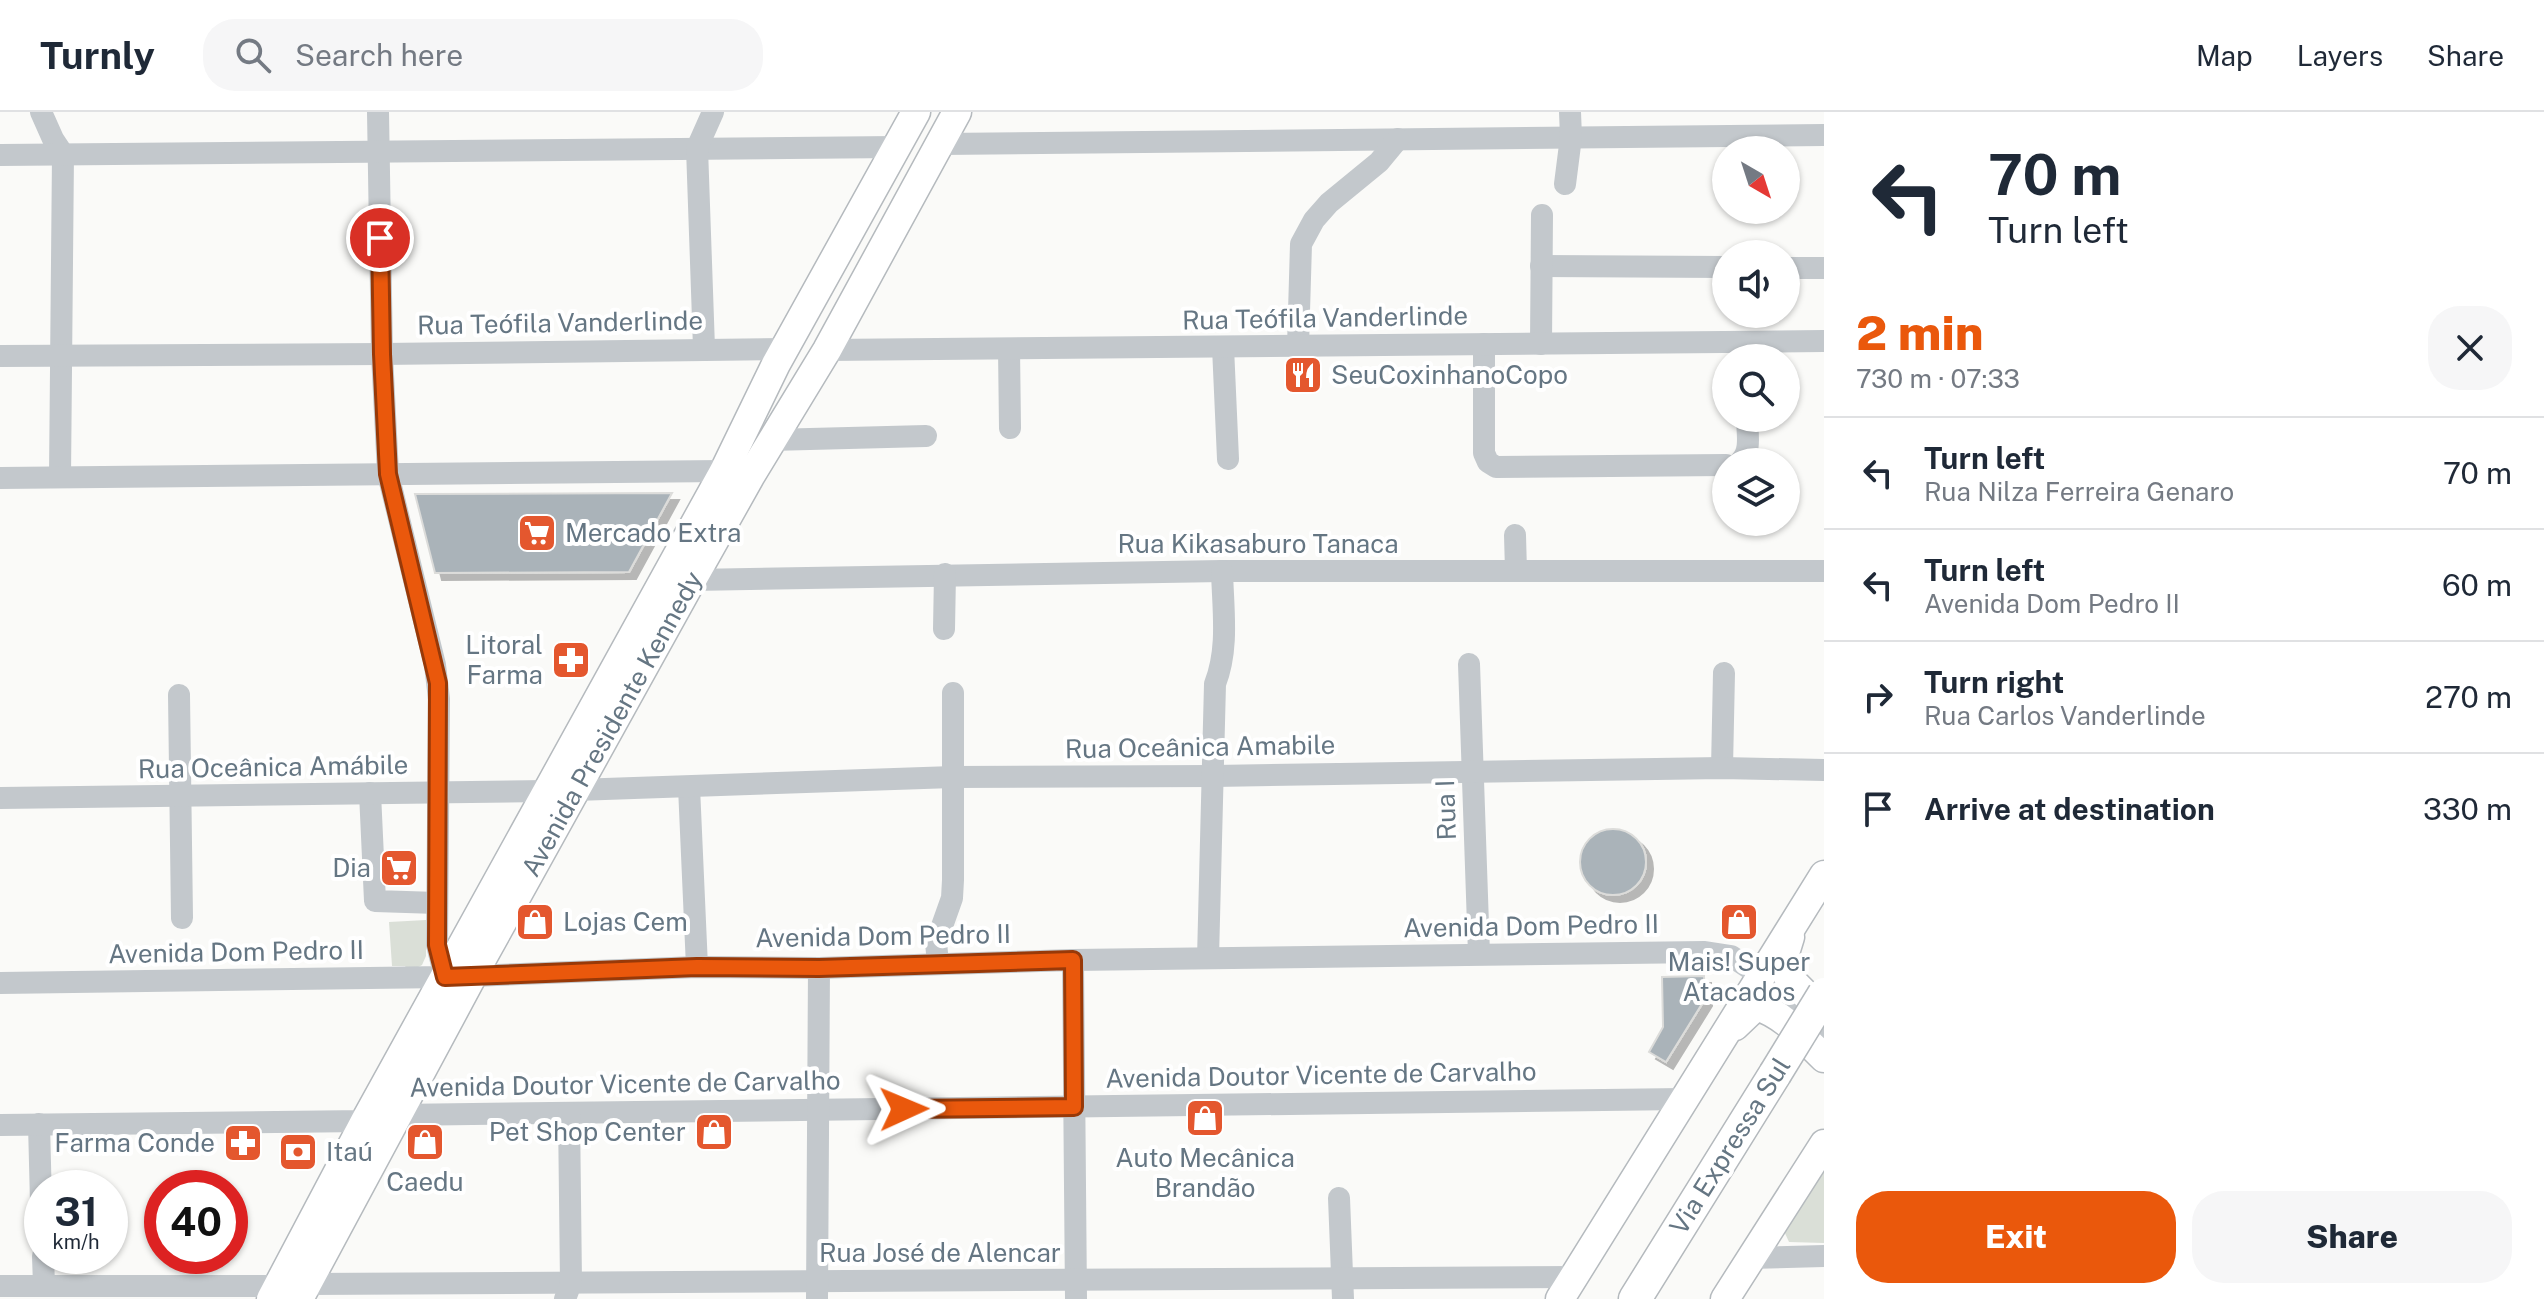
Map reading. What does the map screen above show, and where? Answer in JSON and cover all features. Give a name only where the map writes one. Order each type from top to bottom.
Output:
[{"type":"highway","name":"Via Expressa Sul","points":[[1660,1299],[1783,1080],[1824,994]]},
{"type":"highway","name":"Via Expressa Sul","points":[[1635,1299],[1783,1080],[1824,1035]]},
{"type":"main road","name":"Avenida Presidente Kennedy","points":[[289,1292],[365,1121],[724,471],[785,349],[916,112]]},
{"type":"main road","name":"Avenida Presidente Kennedy","points":[[289,1292],[397,1115],[692,580],[771,440],[827,350],[957,112]]},
{"type":"main road","points":[[869,273],[880,229],[908,169],[905,157],[897,147]]},
{"type":"main road","points":[[827,350],[813,337],[814,329],[844,264],[840,249]]},
{"type":"main road","points":[[1567,1288],[1824,875]]},
{"type":"main road","points":[[1795,921],[1782,963],[1788,977],[1824,1013]]},
{"type":"main road","points":[[1723,1037],[1756,1006],[1770,1010],[1784,1020],[1824,1058]]},
{"type":"main road","points":[[1725,1299],[1817,1156],[1824,1129]]},
{"type":"street","points":[[41,112],[63,154],[60,477]]},
{"type":"street","points":[[378,112],[382,354],[388,474],[438,683],[437,945],[445,977]]},
{"type":"street","points":[[704,348],[697,148],[713,112]]},
{"type":"street","points":[[1565,184],[1571,137],[1570,112]]},
{"type":"street","points":[[941,144],[1824,135]]},
{"type":"street","points":[[1298,346],[1301,244],[1314,220],[1329,203],[1379,162],[1398,139]]},
{"type":"street","points":[[0,155],[897,147]]},
{"type":"street","points":[[1541,344],[1542,215]]},
{"type":"street","points":[[1541,266],[1712,267]]},
{"type":"street","points":[[1800,268],[1824,268]]},
{"type":"street","name":"Rua Teófila Vanderlinde","points":[[1797,344],[1824,341]]},
{"type":"street","points":[[1484,344],[1484,453],[1488,462],[1496,467],[1712,463]]},
{"type":"street","name":"Rua Teófila Vanderlinde","points":[[827,350],[1484,344],[1712,349]]},
{"type":"street","points":[[1223,347],[1228,459]]},
{"type":"street","name":"Rua Teófila Vanderlinde","points":[[0,356],[785,349]]},
{"type":"street","points":[[1009,349],[1010,428]]},
{"type":"street","points":[[771,440],[926,436]]},
{"type":"street","points":[[0,478],[724,471]]},
{"type":"street","points":[[1515,535],[1516,571]]},
{"type":"street","points":[[1208,958],[1215,684],[1225,648],[1222,571]]},
{"type":"street","name":"Rua Kikasaburo Tanaca","points":[[692,580],[1222,571],[1824,571]]},
{"type":"street","points":[[944,629],[945,574]]},
{"type":"street","name":"Rua I","points":[[1469,664],[1479,954]]},
{"type":"street","points":[[1722,768],[1724,673]]},
{"type":"street","points":[[938,963],[936,943],[952,898],[953,880],[953,693]]},
{"type":"street","points":[[179,695],[182,918]]},
{"type":"street","name":"Rua Oceânica Amabile","points":[[576,790],[953,777],[1722,768],[1824,770]]},
{"type":"street","points":[[689,787],[697,967]]},
{"type":"street","name":"Rua Oceânica Amábile","points":[[0,798],[547,791]]},
{"type":"street","points":[[370,793],[375,901],[437,903]]},
{"type":"street","name":"Avenida Dom Pedro II","points":[[0,983],[445,977],[697,967],[819,968],[1073,960],[1705,952],[1731,956],[1761,976],[1824,1035]]},
{"type":"street","points":[[1073,960],[1076,1289]]},
{"type":"street","points":[[817,1290],[819,968]]},
{"type":"street","name":"Avenida Doutor Vicente de Carvalho","points":[[0,1125],[365,1121],[397,1115],[1683,1099]]},
{"type":"street","points":[[568,1291],[569,1113]]},
{"type":"street","points":[[39,1124],[40,1170]]},
{"type":"street","points":[[1339,1198],[1343,1289]]},
{"type":"street","points":[[1749,1258],[1824,1256]]},
{"type":"street","points":[[44,1274],[44,1285]]},
{"type":"street","name":"Rua José de Alencar","points":[[0,1286],[289,1292],[1567,1288]]},
{"type":"shaded area","points":[[426,920],[426,956],[422,965],[409,972],[405,966],[392,966],[389,922]]},
{"type":"shaded area","points":[[1824,1167],[1824,1243],[1789,1242],[1784,1231]]},
{"type":"building","name":"Mercado Extra","points":[[672,493],[629,572],[435,573],[415,494]]},
{"type":"building","points":[[1619,829],[1637,838],[1644,849],[1644,875],[1637,886],[1626,893],[1607,895],[1589,886],[1582,875],[1580,856],[1589,838],[1600,831]]},
{"type":"building","points":[[1704,976],[1705,999],[1666,1062],[1649,1052],[1663,1027],[1662,977]]},
{"type":"place","name":"SeuCoxinhanoCopo","points":[[1303,375]]},
{"type":"place","name":"Mercado Extra","points":[[537,533]]},
{"type":"place","name":"Litoral Farma","points":[[571,660]]},
{"type":"place","name":"Dia","points":[[399,868]]},
{"type":"place","name":"Lojas Cem","points":[[535,922]]},
{"type":"place","name":"Mais! Super Atacados","points":[[1739,922]]},
{"type":"place","name":"Auto Mecânica Brandão","points":[[1205,1118]]},
{"type":"place","name":"Pet Shop Center","points":[[714,1132]]},
{"type":"place","name":"Caedu","points":[[425,1142]]},
{"type":"place","name":"Farma Conde","points":[[243,1143]]},
{"type":"place","name":"Itaú","points":[[298,1152]]},
{"type":"route","points":[[380,238],[388,474],[438,683],[437,945],[445,977],[697,967],[819,968],[1073,960],[1074,1107],[904,1109]]}]
